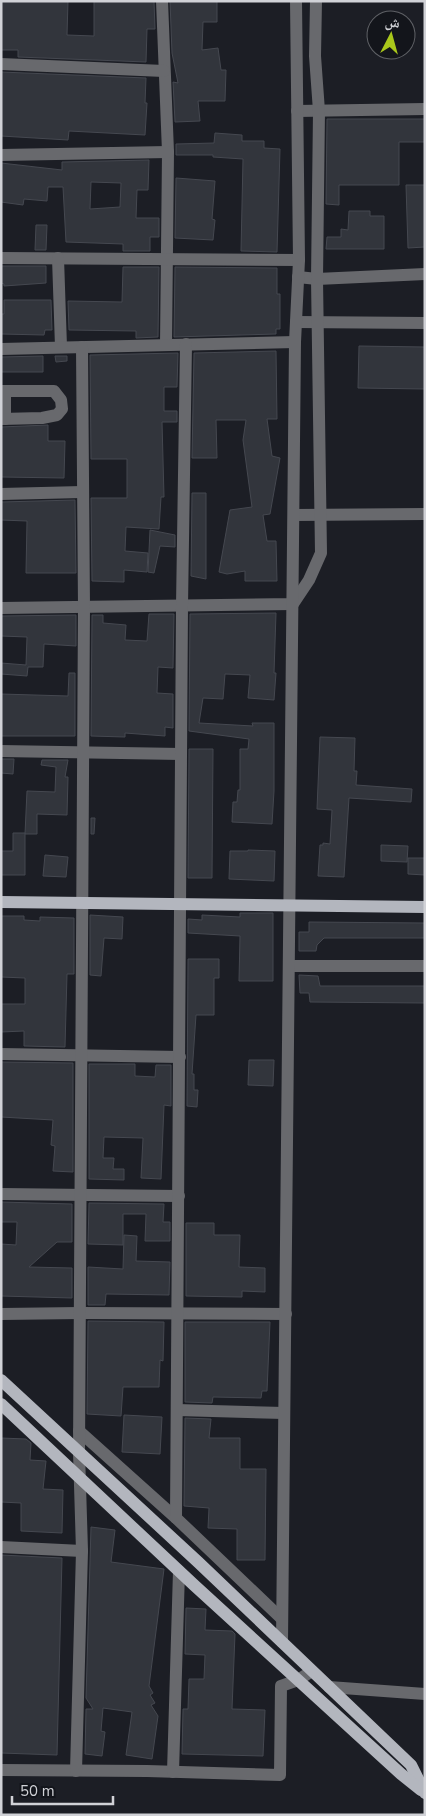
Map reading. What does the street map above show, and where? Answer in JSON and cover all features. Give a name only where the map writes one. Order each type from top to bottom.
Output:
[{"type":"main road","points":[[1,902],[425,906]]},
{"type":"main road","points":[[1,1380],[411,1765],[425,1793]]},
{"type":"main road","points":[[1,1404],[179,1571],[401,1774],[425,1793]]},
{"type":"street","points":[[162,1],[168,152],[166,345]]},
{"type":"street","points":[[282,1642],[295,342],[299,260],[296,1]]},
{"type":"street","points":[[293,604],[309,580],[321,553],[317,279],[319,111],[316,1]]},
{"type":"street","points":[[1,64],[164,71]]},
{"type":"street","points":[[297,111],[425,109]]},
{"type":"street","points":[[1,155],[168,152]]},
{"type":"street","points":[[1,258],[299,260]]},
{"type":"street","points":[[58,258],[61,347]]},
{"type":"street","points":[[298,277],[317,279],[425,274]]},
{"type":"street","points":[[296,322],[425,323]]},
{"type":"street","points":[[1,349],[295,342]]},
{"type":"street","points":[[176,1518],[182,606],[186,344]]},
{"type":"street","points":[[76,1771],[82,1551],[79,1431],[84,607],[82,347]]},
{"type":"street","points":[[62,409],[61,400],[54,391],[3,391],[3,419],[42,418],[57,415],[62,409],[82,407]]},
{"type":"street","points":[[1,494],[82,492]]},
{"type":"street","points":[[294,515],[425,514]]},
{"type":"street","points":[[1,608],[293,604]]},
{"type":"street","points":[[1,751],[182,754]]},
{"type":"street","points":[[289,966],[425,966]]},
{"type":"street","points":[[1,1054],[180,1057]]},
{"type":"street","points":[[1,1194],[179,1196]]},
{"type":"street","points":[[1,1314],[286,1314]]},
{"type":"street","points":[[177,1410],[284,1413]]},
{"type":"street","points":[[79,1431],[176,1518],[282,1619]]},
{"type":"street","points":[[1,1547],[82,1551]]},
{"type":"street","points":[[173,1772],[179,1571]]},
{"type":"street","points":[[1,1770],[280,1775],[281,1686],[298,1680],[312,1671]]},
{"type":"street","points":[[329,1687],[425,1694]]},
{"type":"building","points":[[1,1],[68,1],[67,35],[94,36],[94,1],[154,1],[155,29],[147,29],[146,62],[18,57],[18,50],[1,50]]},
{"type":"building","points":[[170,1],[217,1],[217,22],[203,22],[202,50],[218,48],[221,70],[226,70],[225,101],[198,101],[200,121],[175,122],[173,82],[178,83],[172,53]]},
{"type":"building","points":[[1,72],[146,78],[145,135],[69,131],[68,140],[1,136]]},
{"type":"building","points":[[327,119],[425,119],[425,142],[399,142],[399,185],[339,185],[339,205],[326,204]]},
{"type":"building","points":[[215,133],[242,135],[242,141],[264,141],[264,148],[280,149],[277,252],[241,251],[243,159],[213,157],[213,155],[176,155],[176,144],[214,143]]},
{"type":"building","points":[[149,160],[148,190],[137,190],[136,218],[159,218],[159,237],[150,237],[150,251],[123,251],[123,244],[66,242],[63,187],[48,187],[47,201],[24,199],[23,205],[1,202],[1,163],[62,170],[62,162]],"holes":[[[91,182],[121,183],[120,207],[90,209]]]},
{"type":"building","points":[[176,178],[215,181],[212,219],[215,220],[213,240],[175,238]]},
{"type":"building","points":[[406,185],[425,185],[425,247],[408,248]]},
{"type":"building","points":[[349,211],[370,211],[370,216],[384,216],[384,249],[326,249],[327,237],[341,237],[341,229],[348,230]]},
{"type":"building","points":[[36,225],[47,225],[46,250],[35,250]]},
{"type":"building","points":[[1,266],[46,266],[46,283],[4,286],[1,283]]},
{"type":"building","points":[[123,267],[159,267],[158,337],[136,338],[136,331],[69,330],[68,301],[122,302]]},
{"type":"building","points":[[175,267],[277,268],[277,294],[280,294],[280,329],[276,329],[276,334],[174,337]]},
{"type":"building","points":[[4,300],[51,300],[52,330],[45,330],[44,335],[1,334],[1,314],[4,314]]},
{"type":"building","points":[[359,346],[425,347],[425,389],[358,388]]},
{"type":"building","points":[[276,351],[277,419],[267,419],[272,456],[280,458],[270,514],[263,515],[267,541],[276,541],[277,581],[245,581],[245,571],[227,574],[219,572],[230,510],[252,507],[243,440],[246,420],[216,420],[217,458],[192,458],[194,353]]},
{"type":"building","points":[[178,353],[177,387],[164,387],[164,411],[177,411],[177,422],[162,422],[164,497],[161,497],[159,529],[126,527],[125,551],[148,553],[147,572],[124,570],[124,582],[92,581],[91,498],[127,498],[127,459],[91,459],[90,355]]},
{"type":"building","points":[[43,356],[43,372],[1,372],[1,357]]},
{"type":"building","points":[[55,356],[67,356],[67,361],[56,362]]},
{"type":"building","points":[[48,425],[48,441],[65,441],[64,478],[1,477],[1,427]]},
{"type":"building","points":[[192,493],[206,493],[206,579],[191,576]]},
{"type":"building","points":[[75,500],[76,573],[26,573],[27,521],[1,520],[1,502]]},
{"type":"building","points":[[150,530],[175,535],[175,547],[160,546],[154,573],[148,572]]},
{"type":"building","points":[[276,613],[274,700],[248,698],[250,675],[225,674],[223,699],[203,698],[199,723],[253,726],[252,723],[274,723],[272,824],[232,822],[233,802],[237,802],[238,790],[240,790],[240,749],[248,749],[249,739],[189,731],[190,614]]},
{"type":"building","points":[[149,614],[174,614],[173,668],[158,667],[157,693],[173,694],[173,728],[165,727],[165,736],[125,733],[125,737],[91,736],[92,615],[103,615],[103,623],[126,625],[125,640],[147,641]]},
{"type":"building","points":[[76,615],[76,646],[44,644],[43,667],[28,667],[27,676],[1,674],[1,663],[26,665],[27,637],[1,636],[1,616]]},
{"type":"building","points":[[69,673],[75,673],[75,736],[1,736],[1,694],[68,696]]},
{"type":"building","points":[[320,737],[355,738],[354,771],[357,771],[356,785],[412,789],[411,802],[349,798],[344,877],[318,876],[320,845],[323,845],[323,843],[330,844],[332,810],[317,809]]},
{"type":"building","points":[[189,749],[213,749],[212,878],[188,878]]},
{"type":"building","points":[[1,759],[14,759],[13,774],[1,773]]},
{"type":"building","points":[[42,760],[68,760],[65,777],[68,777],[67,815],[37,814],[37,834],[25,834],[27,791],[55,792],[56,767],[41,765]]},
{"type":"building","points":[[91,818],[95,818],[94,834],[91,834]]},
{"type":"building","points":[[13,833],[25,833],[25,875],[1,875],[1,851],[13,851]]},
{"type":"building","points":[[381,845],[408,846],[407,862],[381,861]]},
{"type":"building","points":[[230,851],[275,851],[274,881],[229,879]]},
{"type":"building","points":[[45,855],[68,857],[66,877],[43,876]]},
{"type":"building","points":[[408,858],[425,858],[425,875],[408,874]]},
{"type":"building","points":[[240,913],[273,913],[273,981],[239,981],[240,936],[188,933],[188,919],[202,920],[202,915],[240,917]]},
{"type":"building","points":[[90,915],[123,917],[122,939],[104,938],[101,976],[90,975]]},
{"type":"building","points":[[1,916],[24,916],[24,920],[40,921],[40,917],[74,918],[74,974],[67,974],[65,1047],[24,1046],[24,1031],[1,1032],[1,1004],[25,1004],[25,978],[1,977]]},
{"type":"building","points":[[309,922],[425,923],[425,938],[324,938],[317,945],[316,951],[299,951],[299,932],[309,932]]},
{"type":"building","points":[[188,959],[219,959],[219,978],[214,978],[214,1015],[196,1015],[192,1074],[194,1074],[194,1090],[198,1090],[197,1107],[187,1106]]},
{"type":"building","points":[[299,975],[318,976],[320,986],[425,986],[425,1003],[310,1002],[309,993],[300,993]]},
{"type":"building","points":[[249,1060],[274,1060],[273,1086],[248,1085]]},
{"type":"building","points":[[1,1062],[73,1063],[73,1172],[53,1171],[55,1146],[51,1145],[53,1120],[1,1117]]},
{"type":"building","points":[[89,1064],[135,1064],[135,1076],[155,1077],[156,1065],[171,1065],[171,1106],[164,1105],[161,1179],[141,1178],[143,1138],[104,1137],[103,1158],[114,1158],[113,1169],[124,1169],[124,1180],[89,1179]]},
{"type":"building","points":[[1,1202],[72,1204],[72,1242],[57,1242],[29,1267],[72,1268],[72,1298],[1,1296],[1,1244],[16,1245],[17,1222],[1,1222]]},
{"type":"building","points":[[89,1203],[164,1204],[163,1222],[170,1222],[170,1241],[145,1241],[146,1214],[123,1214],[123,1245],[88,1244]]},
{"type":"building","points":[[186,1223],[214,1223],[214,1235],[240,1235],[239,1267],[265,1268],[265,1292],[242,1291],[242,1297],[186,1296]]},
{"type":"building","points":[[124,1235],[137,1236],[136,1261],[170,1262],[169,1295],[106,1294],[105,1305],[88,1305],[88,1267],[123,1269]]},
{"type":"building","points":[[88,1321],[164,1322],[163,1361],[160,1360],[159,1387],[123,1387],[121,1416],[87,1414]]},
{"type":"building","points":[[185,1322],[270,1322],[267,1391],[262,1391],[261,1398],[213,1397],[212,1403],[185,1402]]},
{"type":"building","points":[[124,1415],[162,1417],[160,1454],[122,1452]]},
{"type":"building","points":[[185,1418],[211,1419],[209,1438],[240,1438],[240,1469],[266,1469],[265,1560],[237,1560],[237,1529],[208,1528],[209,1508],[184,1506]]},
{"type":"building","points":[[1,1438],[26,1439],[31,1443],[30,1460],[46,1461],[43,1489],[63,1490],[62,1533],[21,1531],[21,1503],[1,1502]]},
{"type":"building","points":[[91,1527],[115,1530],[111,1562],[164,1569],[149,1686],[153,1693],[150,1695],[155,1703],[151,1705],[158,1716],[152,1759],[126,1755],[132,1712],[103,1708],[101,1731],[105,1732],[102,1756],[85,1754],[86,1709],[93,1709],[86,1698]]},
{"type":"building","points":[[1,1555],[62,1558],[57,1755],[1,1753]]},
{"type":"building","points":[[186,1608],[206,1609],[205,1630],[232,1631],[235,1634],[232,1709],[265,1710],[263,1756],[182,1754],[183,1709],[188,1709],[189,1679],[204,1679],[205,1655],[185,1654]]}]
